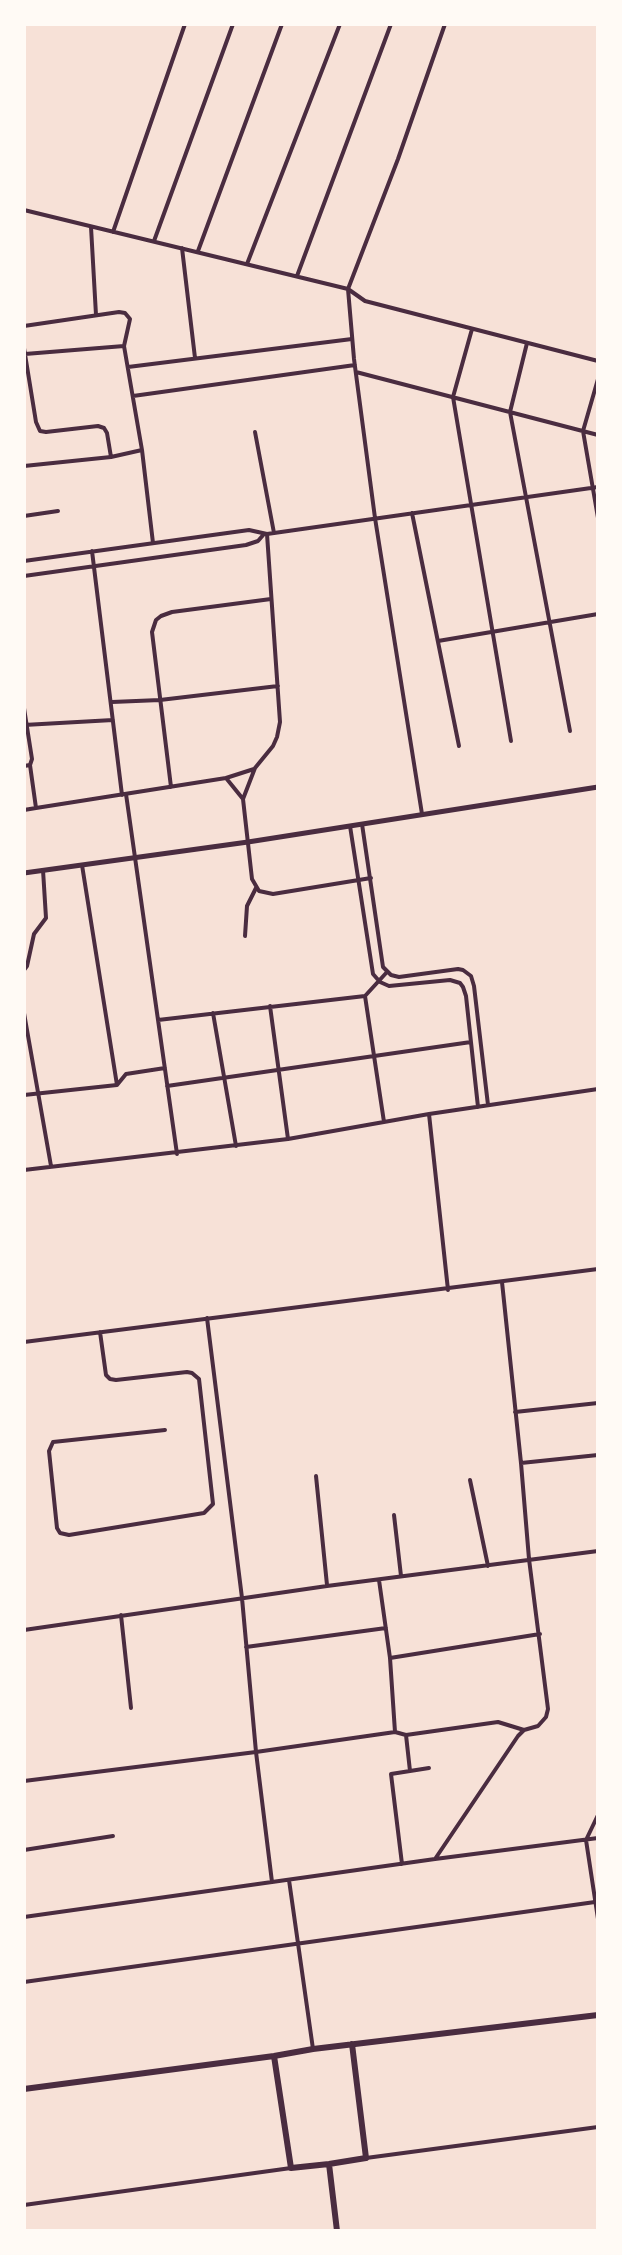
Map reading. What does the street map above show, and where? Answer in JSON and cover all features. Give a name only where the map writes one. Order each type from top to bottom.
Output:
[{"type":"main road","points":[[24,873],[135,859],[598,787]]},
{"type":"main road","points":[[24,2089],[313,2049],[598,2015]]},
{"type":"main road","points":[[274,2056],[291,2168],[328,2164],[366,2158],[352,2044]]},
{"type":"main road","points":[[328,2164],[337,2231]]},
{"type":"street","points":[[113,232],[185,24]]},
{"type":"street","points":[[154,242],[232,24]]},
{"type":"street","points":[[198,251],[282,24]]},
{"type":"street","points":[[247,264],[340,24]]},
{"type":"street","points":[[297,276],[391,24]]},
{"type":"street","points":[[422,814],[375,518],[355,365],[348,289],[398,159],[445,24]]},
{"type":"street","points":[[24,210],[348,289],[365,301],[598,361]]},
{"type":"street","points":[[91,227],[96,315]]},
{"type":"street","points":[[182,248],[195,358]]},
{"type":"street","points":[[24,326],[119,312],[125,313],[130,319],[124,346],[142,450],[153,543]]},
{"type":"street","points":[[472,329],[453,397],[512,741]]},
{"type":"street","points":[[128,367],[352,339]]},
{"type":"street","points":[[527,343],[510,412],[570,731]]},
{"type":"street","points":[[25,354],[124,346]]},
{"type":"street","points":[[24,348],[36,422],[40,431],[98,426],[104,428],[111,457]]},
{"type":"street","points":[[133,396],[355,365]]},
{"type":"street","points":[[356,372],[598,435]]},
{"type":"street","points":[[598,379],[583,431],[595,487],[598,518]]},
{"type":"street","points":[[255,432],[274,532]]},
{"type":"street","points":[[24,466],[111,457],[142,450]]},
{"type":"street","points":[[24,576],[246,545],[274,532],[595,487]]},
{"type":"street","points":[[24,516],[58,511]]},
{"type":"street","points":[[412,513],[459,746]]},
{"type":"street","points":[[24,561],[249,530],[266,534]]},
{"type":"street","points":[[266,534],[280,722],[278,737],[255,768],[243,799],[252,879],[256,888],[268,894],[370,878]]},
{"type":"street","points":[[92,551],[113,720],[177,1154]]},
{"type":"street","points":[[171,787],[153,626],[160,616],[172,612],[271,598]]},
{"type":"street","points":[[438,641],[598,614]]},
{"type":"street","points":[[112,702],[160,700],[278,686]]},
{"type":"street","points":[[24,708],[32,759],[30,765],[36,808]]},
{"type":"street","points":[[25,725],[113,720]]},
{"type":"street","points":[[24,766],[30,765]]},
{"type":"street","points":[[24,810],[226,778],[255,768]]},
{"type":"street","points":[[226,778],[243,799]]},
{"type":"street","points":[[362,824],[381,961],[387,972],[399,977],[458,969],[468,972],[471,976],[488,1105]]},
{"type":"street","points":[[350,825],[372,970],[380,982],[393,987],[450,980],[460,983],[465,991],[478,1107]]},
{"type":"street","points":[[82,865],[117,1085]]},
{"type":"street","points":[[24,970],[27,966],[34,934],[46,918],[43,870]]},
{"type":"street","points":[[245,936],[247,906],[256,888]]},
{"type":"street","points":[[158,1020],[365,996],[387,972]]},
{"type":"street","points":[[365,996],[384,1122]]},
{"type":"street","points":[[270,1006],[288,1139]]},
{"type":"street","points":[[24,1012],[51,1166]]},
{"type":"street","points":[[213,1013],[236,1146]]},
{"type":"street","points":[[167,1086],[471,1042]]},
{"type":"street","points":[[24,1095],[117,1085],[126,1074],[165,1068]]},
{"type":"street","points":[[24,1170],[177,1154],[288,1139],[429,1114],[598,1089]]},
{"type":"street","points":[[429,1114],[447,1290]]},
{"type":"street","points":[[24,1342],[598,1269]]},
{"type":"street","points":[[24,1781],[395,1732],[406,1734],[498,1722],[524,1730],[538,1726],[546,1717],[548,1709],[529,1559],[502,1282]]},
{"type":"street","points":[[207,1318],[242,1598],[256,1752],[272,1882]]},
{"type":"street","points":[[100,1332],[106,1375],[110,1379],[187,1372],[196,1375],[199,1379],[213,1504],[204,1513],[69,1535],[60,1533],[57,1528],[49,1451],[53,1442],[165,1430]]},
{"type":"street","points":[[515,1412],[598,1403]]},
{"type":"street","points":[[521,1463],[598,1455]]},
{"type":"street","points":[[316,1476],[327,1586]]},
{"type":"street","points":[[470,1480],[488,1566]]},
{"type":"street","points":[[394,1515],[401,1576]]},
{"type":"street","points":[[24,1630],[327,1586],[598,1551]]},
{"type":"street","points":[[379,1580],[390,1658],[395,1732]]},
{"type":"street","points":[[121,1615],[131,1708]]},
{"type":"street","points":[[246,1647],[386,1628]]},
{"type":"street","points":[[390,1658],[540,1634]]},
{"type":"street","points":[[435,1859],[524,1730]]},
{"type":"street","points":[[406,1734],[410,1771]]},
{"type":"street","points":[[402,1864],[391,1774],[429,1768]]},
{"type":"street","points":[[598,1815],[586,1840],[598,1919]]},
{"type":"street","points":[[24,1850],[113,1836]]},
{"type":"street","points":[[24,1917],[435,1859],[598,1839]]},
{"type":"street","points":[[289,1880],[313,2049]]},
{"type":"street","points":[[24,1982],[595,1902]]},
{"type":"street","points":[[366,2158],[598,2127]]},
{"type":"street","points":[[24,2205],[291,2168]]}]
